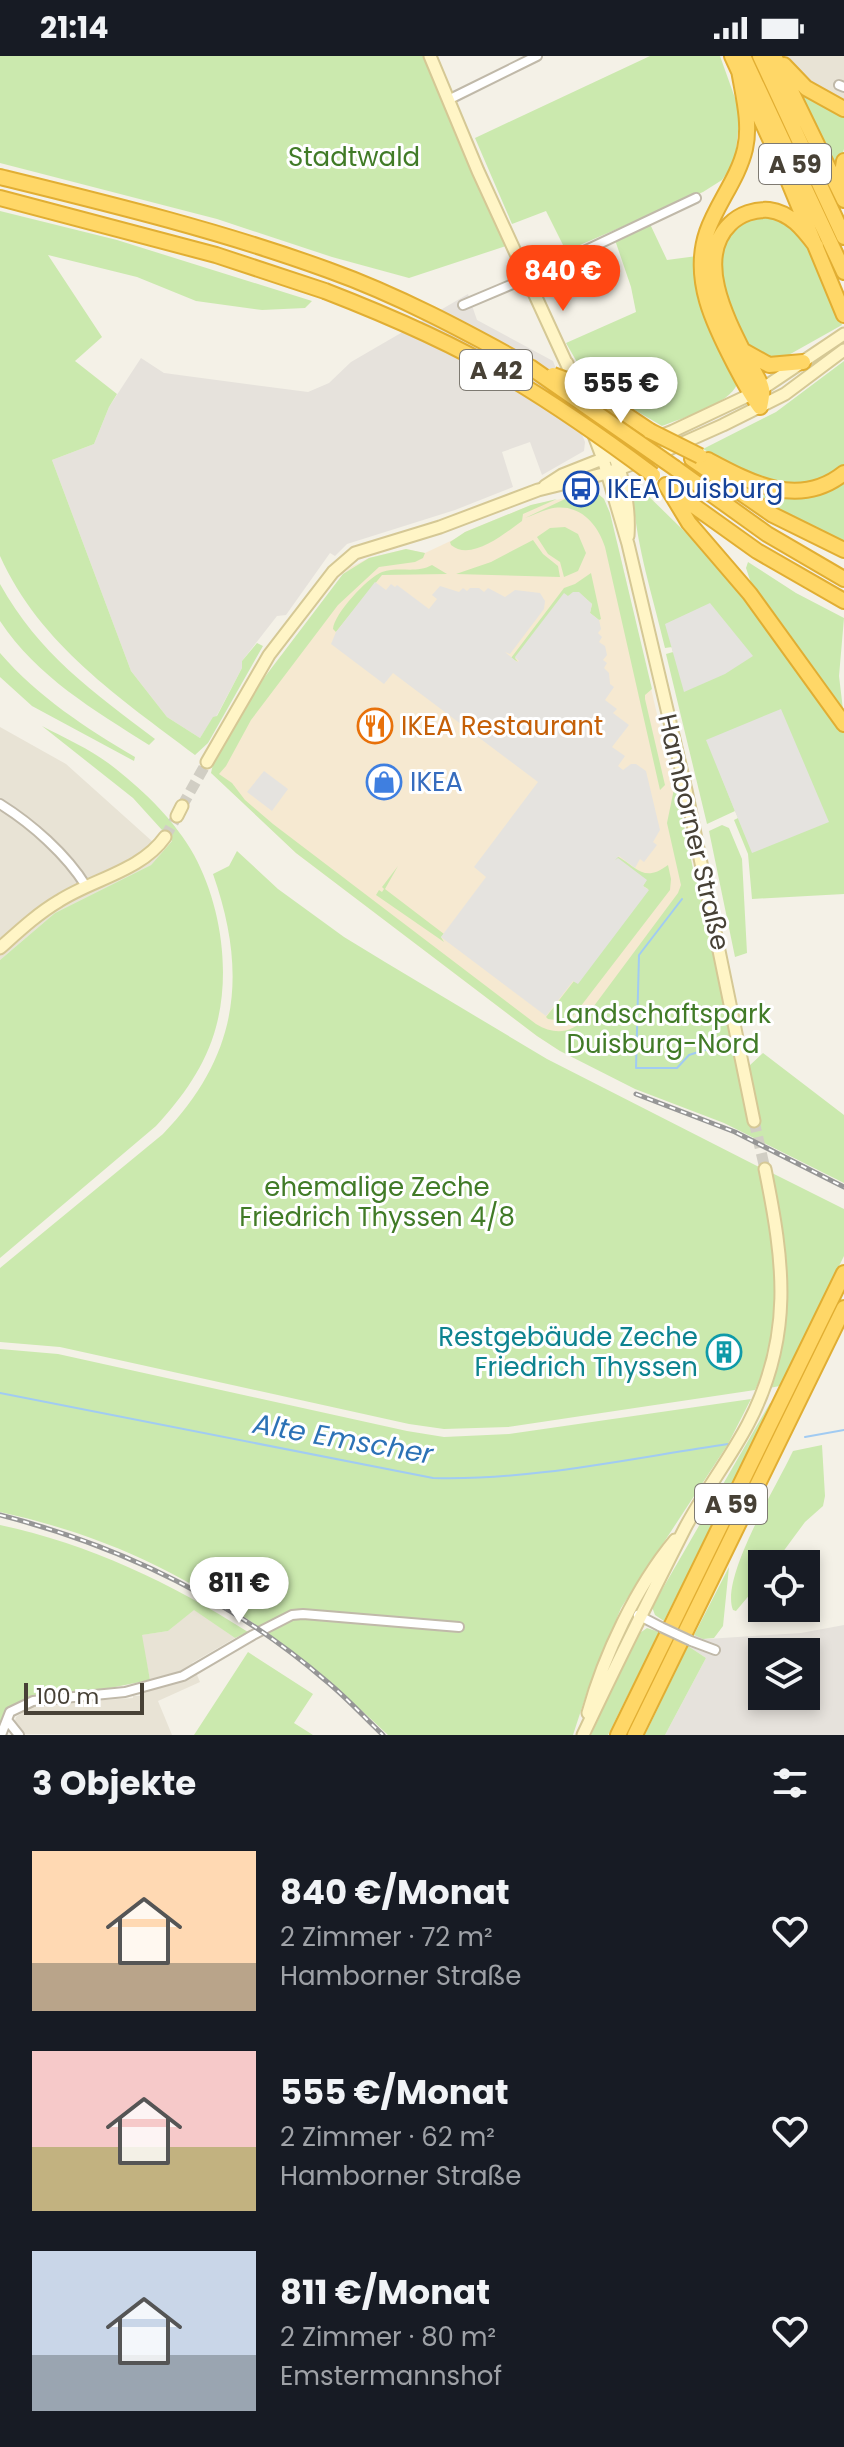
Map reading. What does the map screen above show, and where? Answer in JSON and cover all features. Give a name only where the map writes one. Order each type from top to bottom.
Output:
[{"type":"highway","points":[[732,56],[741,63],[844,315]]},
{"type":"highway","name":"A 59","points":[[760,56],[844,237]]},
{"type":"highway","points":[[775,56],[806,88],[844,109]]},
{"type":"highway","points":[[775,56],[844,200]]},
{"type":"highway","points":[[741,63],[746,111],[745,150],[733,183],[708,230],[702,276],[712,316],[756,392]]},
{"type":"highway","name":"A 59","points":[[741,63],[844,272]]},
{"type":"highway","points":[[844,161],[841,178],[844,200]]},
{"type":"highway","name":"A 42","points":[[0,177],[214,233],[328,270],[476,337],[530,367],[767,534],[844,579]]},
{"type":"highway","name":"A 42","points":[[0,198],[216,255],[325,291],[405,324],[506,375],[563,411],[757,551],[844,601]]},
{"type":"highway","points":[[760,407],[743,351],[722,309],[715,276],[720,237],[727,226],[751,211],[777,211],[793,218],[816,246]]},
{"type":"highway","points":[[743,351],[769,365],[803,362]]},
{"type":"highway","points":[[530,367],[583,386],[696,458],[773,515],[844,550]]},
{"type":"highway","points":[[696,458],[745,480],[783,491],[821,487],[844,473]]},
{"type":"highway","points":[[666,485],[689,523],[750,594],[844,724]]},
{"type":"highway","name":"A 59","points":[[618,1735],[844,1273]]},
{"type":"highway","name":"A 59","points":[[635,1735],[844,1308]]},
{"type":"street","name":"Hamborner Straße","points":[[430,56],[527,278],[615,454],[613,471],[628,544],[717,928],[754,1121]]},
{"type":"street","points":[[448,100],[537,56]]},
{"type":"street","points":[[463,305],[696,198]]},
{"type":"street","points":[[538,490],[562,475],[673,431],[756,392],[844,334]]},
{"type":"street","points":[[207,762],[269,655],[344,561],[355,553],[440,527],[538,490],[613,471],[689,441],[785,394],[844,350]]},
{"type":"street","name":"Hamborner Straße","points":[[567,363],[603,459],[613,471]]},
{"type":"street","points":[[0,804],[40,835],[77,871],[86,886]]},
{"type":"street","points":[[0,948],[59,900],[149,855],[165,837]]},
{"type":"street","points":[[582,1735],[610,1651],[635,1614],[668,1549],[686,1528],[758,1405],[775,1350],[782,1297],[781,1259],[765,1169]]},
{"type":"street","points":[[635,1614],[715,1650]]},
{"type":"street","points":[[1,1735],[16,1708],[33,1701],[125,1692],[183,1676],[292,1615],[459,1627]]},
{"type":"street","points":[[7,1720],[19,1735]]},
{"type":"shaded area","points":[[783,56],[844,56],[844,101],[818,90]]},
{"type":"shaded area","points":[[468,294],[477,320],[553,361],[585,442],[584,451],[542,475],[530,442],[502,452],[513,487],[455,510],[347,544],[335,556],[330,553],[286,615],[277,616],[242,661],[242,668],[216,717],[200,738],[167,717],[131,671],[52,460],[94,444],[109,407],[141,358],[164,373],[308,392],[329,383],[351,362]]},
{"type":"shaded area","points":[[596,492],[604,499],[618,546],[695,878],[560,1051],[296,853],[213,774],[217,768],[213,765],[261,682],[351,567],[369,558],[406,549],[425,553],[465,532],[531,505]]},
{"type":"shaded area","name":"IKEA","points":[[375,582],[386,590],[391,584],[397,585],[429,609],[437,599],[432,595],[440,586],[459,592],[463,588],[467,591],[479,588],[484,592],[488,588],[505,597],[515,590],[540,593],[545,601],[544,609],[510,654],[505,652],[517,662],[515,657],[564,593],[568,596],[579,592],[592,604],[590,613],[599,620],[601,629],[598,633],[602,637],[599,642],[605,646],[607,655],[603,660],[607,663],[604,668],[614,687],[605,700],[617,709],[613,713],[629,725],[612,747],[625,756],[618,766],[623,770],[636,764],[646,771],[660,830],[653,842],[657,845],[644,862],[640,859],[635,868],[619,856],[614,861],[618,858],[647,880],[643,886],[649,890],[578,984],[573,981],[546,1016],[441,937],[486,877],[474,867],[538,782],[393,673],[384,684],[331,644],[336,632]]},
{"type":"shaded area","points":[[710,603],[753,656],[725,674],[684,692],[665,624]]},
{"type":"shaded area","points":[[781,709],[829,822],[752,853],[706,740]]},
{"type":"shaded area","points":[[0,727],[66,764],[163,851],[151,865],[55,913],[0,960]]},
{"type":"shaded area","points":[[264,771],[288,789],[272,811],[247,792]]},
{"type":"shaded area","points":[[194,1609],[235,1638],[192,1663],[200,1682],[158,1701],[172,1735],[11,1734],[16,1717],[34,1705],[133,1698],[140,1696],[140,1692],[152,1690],[141,1635],[168,1631]]},
{"type":"shaded area","points":[[844,1625],[844,1735],[665,1735],[706,1658],[688,1646],[694,1635],[707,1639],[801,1633]]},
{"type":"green space","name":"Stadtwald","points":[[0,56],[423,56],[506,246],[409,278],[332,257],[217,219],[0,163]]},
{"type":"green space","points":[[650,56],[720,56],[740,112],[733,164],[722,180],[703,192],[566,251],[546,211],[512,224],[475,138]]},
{"type":"green space","points":[[792,85],[844,114],[844,149],[837,172]]},
{"type":"green space","points":[[0,211],[117,240],[312,301],[305,308],[262,310],[196,301],[137,277],[48,255],[102,337],[75,361],[117,394],[94,444],[52,460],[131,671],[167,717],[200,738],[213,717],[217,716],[242,668],[242,661],[257,643],[263,646],[208,743],[195,755],[84,668],[37,617],[0,556]]},
{"type":"green space","points":[[751,214],[791,221],[811,248],[842,325],[785,357],[769,358],[750,352],[724,292],[719,259],[723,244],[733,227]]},
{"type":"green space","points":[[650,224],[667,260],[697,256],[737,384],[733,391],[715,404],[662,426],[589,383],[566,343],[636,312],[615,240]]},
{"type":"green space","points":[[844,361],[844,464],[826,475],[790,483],[755,475],[703,449],[776,412]]},
{"type":"green space","points":[[730,477],[761,492],[844,480],[844,542],[777,510]]},
{"type":"green space","points":[[633,481],[727,573],[844,732],[844,894],[752,899],[748,854],[734,820],[738,818],[752,853],[707,740],[735,811],[707,824],[666,654],[673,652],[672,647],[665,648],[644,565]]},
{"type":"green space","points":[[596,492],[604,499],[610,513],[652,689],[645,699],[665,785],[660,790],[601,538],[585,516],[569,508],[549,509],[525,518],[565,499]]},
{"type":"green space","points":[[557,499],[523,514],[522,521],[488,544],[468,550],[451,545],[450,542],[465,532],[531,505]]},
{"type":"green space","points":[[565,527],[578,534],[586,553],[578,571],[564,577],[560,562],[548,554],[537,537],[550,528]]},
{"type":"green space","points":[[533,540],[543,554],[558,566],[560,577],[456,574],[491,562]]},
{"type":"green space","name":"Landschaftspark Duisburg-Nord","points":[[406,549],[425,553],[415,562],[379,567],[338,605],[251,720],[219,774],[273,824],[536,1024],[556,1031],[568,1030],[585,1018],[678,893],[681,885],[667,823],[675,784],[695,878],[704,893],[758,1123],[749,1066],[763,1053],[844,1115],[844,1183],[724,1123],[635,1089],[560,1051],[296,853],[211,773],[213,764],[261,682],[343,574],[369,558]]},
{"type":"green space","points":[[748,562],[796,593],[844,618],[839,676],[844,718],[754,592],[746,568]]},
{"type":"green space","points":[[432,565],[447,574],[382,575],[336,632],[333,629],[345,606],[382,572]]},
{"type":"green space","points":[[591,573],[601,619],[590,613],[592,604],[579,593],[568,596],[515,658],[518,662],[511,658],[564,588]]},
{"type":"green space","points":[[0,584],[15,609],[50,651],[89,688],[155,739],[149,745],[68,691],[31,659],[0,621]]},
{"type":"green space","points":[[0,653],[46,698],[135,757],[134,761],[32,706],[0,677]]},
{"type":"green space","points":[[42,726],[90,751],[116,769],[159,808],[187,843],[203,874],[217,917],[223,984],[212,1041],[192,1080],[175,1104],[156,1126],[0,1258],[0,960],[55,913],[151,865],[172,841],[133,798]]},
{"type":"green space","points":[[722,825],[729,828],[742,859],[747,953],[735,957],[709,831]]},
{"type":"green space","name":"ehemalige Zeche Friedrich Thyssen 4/8","points":[[237,851],[278,889],[344,937],[385,962],[547,1059],[759,1167],[777,1284],[774,1332],[765,1369],[755,1390],[508,1427],[444,1429],[409,1424],[60,1347],[0,1342],[0,1268],[163,1134],[208,1074],[230,1012],[233,979],[231,946],[213,874],[229,866]]},
{"type":"green space","points":[[617,856],[641,872],[653,873],[668,865],[670,890],[574,1015],[563,1021],[548,1019],[546,1017],[574,981],[577,983],[648,889],[643,886],[646,880],[618,859],[614,862]]},
{"type":"green space","points":[[398,866],[385,889],[444,934],[441,937],[444,942],[376,895],[379,890],[382,892],[382,887]]},
{"type":"green space","points":[[770,1172],[844,1209],[844,1256],[780,1386],[769,1388],[784,1329],[787,1283],[784,1246]]},
{"type":"green space","points":[[0,1349],[58,1354],[444,1437],[509,1434],[751,1399],[728,1444],[621,1608],[573,1735],[388,1735],[300,1658],[210,1595],[112,1546],[58,1527],[0,1512]]},
{"type":"green space","points":[[770,1403],[664,1621],[655,1615],[652,1607]]},
{"type":"green space","points":[[822,1445],[823,1506],[805,1522],[784,1550],[748,1550],[748,1597],[736,1611],[733,1610],[731,1595],[742,1555],[793,1451]]},
{"type":"green space","points":[[0,1525],[65,1543],[128,1567],[189,1597],[248,1632],[235,1638],[194,1610],[168,1631],[142,1635],[150,1680],[85,1693],[34,1696],[6,1708],[0,1723]]},
{"type":"green space","points":[[729,1567],[723,1626],[714,1638],[703,1639],[694,1635]]},
{"type":"green space","points":[[647,1628],[659,1632],[608,1735],[591,1735],[637,1635]]},
{"type":"green space","points":[[688,1646],[706,1658],[665,1735],[645,1735]]},
{"type":"green space","points":[[248,1652],[313,1694],[294,1723],[313,1735],[194,1735]]},
{"type":"waterway","points":[[682,899],[639,955],[636,1068],[677,1068],[689,1055],[711,1048]]},
{"type":"waterway","name":"Alte Emscher","points":[[0,1393],[433,1478],[544,1472],[728,1444]]},
{"type":"waterway","name":"Alte Emscher","points":[[805,1437],[844,1430]]},
{"type":"tunnel","points":[[182,806],[207,762]]},
{"type":"tunnel","points":[[165,837],[177,816]]},
{"type":"tunnel","points":[[754,1121],[765,1169]]},
{"type":"railway","points":[[636,1094],[735,1132],[844,1187]]},
{"type":"railway","points":[[0,1515],[88,1542],[131,1559],[212,1600],[289,1651],[333,1687],[383,1735]]},
{"type":"place","name":"IKEA Duisburg","points":[[581,489]]},
{"type":"place","name":"IKEA Restaurant","points":[[375,726]]},
{"type":"place","name":"IKEA","points":[[384,782]]},
{"type":"place","name":"Restgebäude Zeche Friedrich Thyssen","points":[[724,1352]]}]
